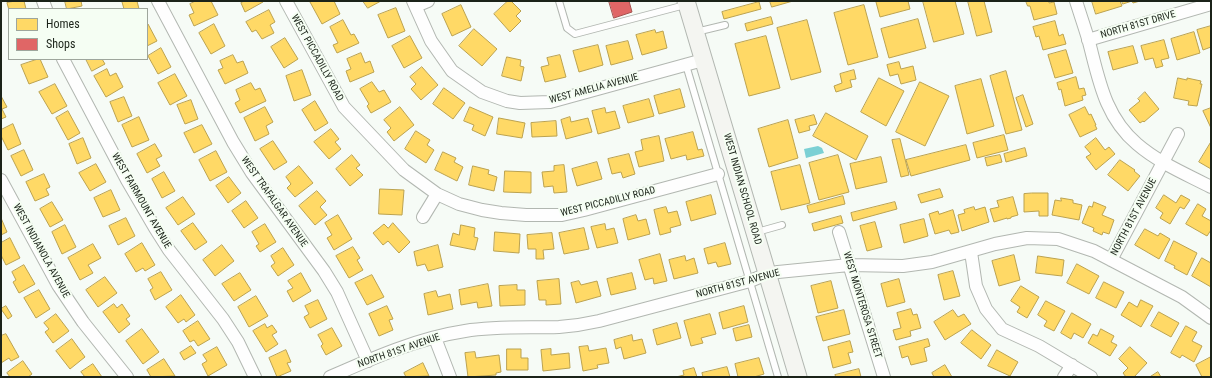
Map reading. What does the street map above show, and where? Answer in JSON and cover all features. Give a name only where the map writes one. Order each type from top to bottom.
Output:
[{"type":"main road","name":"WEST INDIAN SCHOOL ROAD","points":[[686,3],[798,377]]},
{"type":"street","name":"WEST TRAFALGAR AVENUE","points":[[158,1],[233,142],[252,173],[324,271],[337,292],[368,360]]},
{"type":"street","name":"WEST PICCADILLY ROAD","points":[[286,1],[344,107],[404,170],[437,194],[459,204],[482,210],[526,215],[562,215],[718,174]]},
{"type":"street","points":[[415,4],[428,1]]},
{"type":"street","points":[[1076,1],[1100,84],[1111,112],[1122,129],[1138,145],[1163,162],[1211,187]]},
{"type":"street","name":"WEST AMELIA AVENUE","points":[[415,4],[431,41],[452,71],[482,92],[507,101],[520,103],[550,102],[703,60]]},
{"type":"street","name":"NORTH 81ST DRIVE","points":[[1088,40],[1211,4]]},
{"type":"street","name":"WEST FAIRMOUNT AVENUE","points":[[64,60],[127,180],[155,228],[169,250],[223,319],[238,342],[255,377]]},
{"type":"street","name":"NORTH 81ST AVENUE","points":[[330,377],[400,348],[435,338],[465,331],[485,329],[579,325],[750,281],[767,274],[778,272],[849,265],[903,266],[932,262],[995,244],[1027,238],[1058,239],[1094,251],[1111,260],[1178,134]]},
{"type":"street","name":"WEST INDIANOLA AVENUE","points":[[1,180],[58,285],[83,322],[127,377]]},
{"type":"street","points":[[423,217],[437,194]]},
{"type":"street","name":"WEST MONTEROSA STREET","points":[[839,232],[884,377]]},
{"type":"street","points":[[971,252],[976,286],[986,309],[1002,329],[1039,346],[1091,377]]},
{"type":"street","points":[[1111,260],[1182,297],[1211,318]]},
{"type":"street","points":[[435,338],[450,377]]},
{"type":"street","points":[[1064,377],[1072,365]]},
{"type":"lane","points":[[559,1],[567,28],[575,34],[686,3]]},
{"type":"lane","points":[[695,33],[725,25]]},
{"type":"lane","name":"WEST INDIAN SCHOOL ROAD","points":[[686,65],[778,377]]},
{"type":"lane","points":[[755,233],[782,225]]},
{"type":"water","points":[[818,146],[822,148],[824,153],[806,158],[804,149]]},
{"type":"building: Homes","points":[[24,1],[26,8],[8,8],[7,3]]},
{"type":"building: Homes","points":[[65,1],[81,1],[82,6],[67,8]]},
{"type":"building: Homes","points":[[137,1],[139,8],[124,8],[122,2]]},
{"type":"building: Homes","points":[[196,1],[211,1],[218,15],[194,26],[189,15],[194,13],[190,4]]},
{"type":"building: Homes","points":[[245,1],[263,2],[245,12],[241,3]]},
{"type":"building: Homes","points":[[334,1],[340,14],[322,24],[310,2]]},
{"type":"building: Homes","points":[[363,1],[381,1],[368,8]]},
{"type":"building: Homes","points":[[508,1],[511,1],[521,11],[516,16],[521,21],[510,32],[494,14]]},
{"type":"building: Homes","points":[[770,1],[793,1],[772,7]]},
{"type":"building: Homes","points":[[908,1],[910,9],[880,17],[876,2]]},
{"type":"building: Homes","points":[[923,1],[955,1],[964,34],[934,42]]},
{"type":"building: Homes","points":[[968,1],[984,1],[992,32],[977,36]]},
{"type":"building: Homes","points":[[1026,1],[1054,2],[1057,14],[1034,20],[1030,6],[1028,6]]},
{"type":"building: Homes","points":[[1092,1],[1120,1],[1122,6],[1096,14]]},
{"type":"building: Homes","points":[[1122,1],[1132,1],[1123,4]]},
{"type":"building: Homes","points":[[759,2],[761,9],[724,19],[722,12]]},
{"type":"building: Homes","points":[[461,5],[471,27],[452,36],[442,14]]},
{"type":"building: Homes","points":[[864,5],[878,57],[848,65],[834,13]]},
{"type":"building: Homes","points":[[396,8],[405,31],[388,38],[378,15]]},
{"type":"building: Homes","points":[[269,10],[275,22],[270,25],[274,33],[262,39],[256,30],[252,32],[246,22]]},
{"type":"building: Homes","points":[[771,17],[773,24],[747,31],[745,24]]},
{"type":"building: Homes","points":[[918,19],[926,48],[889,58],[881,29]]},
{"type":"building: Homes","points":[[343,20],[351,35],[354,34],[359,43],[337,53],[333,45],[338,43],[330,27]]},
{"type":"building: Homes","points":[[807,20],[821,72],[791,80],[777,28]]},
{"type":"building: Homes","points":[[1055,21],[1059,36],[1063,34],[1066,44],[1043,50],[1039,36],[1036,37],[1033,27]]},
{"type":"building: Homes","points":[[148,24],[157,41],[148,46]]},
{"type":"building: Homes","points":[[214,24],[225,46],[211,54],[199,33]]},
{"type":"building: Homes","points":[[1211,26],[1211,47],[1203,50],[1197,30]]},
{"type":"building: Homes","points":[[474,29],[497,49],[482,66],[459,46]]},
{"type":"building: Homes","points":[[655,30],[656,33],[663,31],[667,48],[642,55],[636,35]]},
{"type":"building: Homes","points":[[1194,32],[1200,53],[1177,60],[1171,39]]},
{"type":"building: Homes","points":[[410,36],[422,58],[404,68],[392,46]]},
{"type":"building: Homes","points":[[766,36],[780,88],[749,96],[735,44]]},
{"type":"building: Homes","points":[[285,38],[298,59],[284,68],[271,47]]},
{"type":"building: Homes","points":[[1164,40],[1169,58],[1161,60],[1163,66],[1156,68],[1153,58],[1145,60],[1141,46]]},
{"type":"building: Homes","points":[[628,41],[633,59],[611,65],[606,46]]},
{"type":"building: Homes","points":[[598,45],[603,65],[579,72],[573,51]]},
{"type":"building: Homes","points":[[1133,46],[1138,63],[1113,70],[1108,52]]},
{"type":"building: Homes","points":[[161,48],[171,67],[158,74],[148,56]]},
{"type":"building: Homes","points":[[1066,50],[1073,73],[1055,78],[1048,55]]},
{"type":"building: Homes","points":[[361,53],[365,63],[370,61],[374,72],[350,82],[346,71],[351,69],[347,59]]},
{"type":"building: Homes","points":[[233,55],[237,63],[243,61],[248,73],[225,84],[218,70],[223,68],[220,61]]},
{"type":"building: Homes","points":[[560,55],[566,77],[545,82],[541,67],[549,65],[547,58]]},
{"type":"building: Homes","points":[[507,57],[521,60],[520,66],[524,67],[521,81],[502,76]]},
{"type":"building: Homes","points":[[35,60],[40,60],[48,77],[29,84],[21,65]]},
{"type":"building: Homes","points":[[86,60],[103,60],[105,64],[92,71]]},
{"type":"building: Homes","points":[[899,62],[901,69],[913,66],[916,80],[901,84],[898,74],[890,76],[887,65]]},
{"type":"building: Homes","points":[[422,67],[438,85],[421,100],[411,89],[416,84],[410,77]]},
{"type":"building: Homes","points":[[107,69],[110,76],[116,73],[123,87],[106,97],[94,76]]},
{"type":"building: Homes","points":[[302,70],[311,95],[294,101],[286,76]]},
{"type":"building: Homes","points":[[854,70],[856,79],[850,80],[852,87],[836,92],[834,86],[842,83],[840,74]]},
{"type":"building: Homes","points":[[1006,71],[1022,130],[1006,134],[990,76]]},
{"type":"building: Homes","points":[[175,74],[187,96],[170,105],[158,83]]},
{"type":"building: Homes","points":[[1076,77],[1079,89],[1084,88],[1086,95],[1082,96],[1083,100],[1065,106],[1061,89],[1059,90],[1057,83]]},
{"type":"building: Homes","points":[[879,78],[904,91],[886,126],[861,112]]},
{"type":"building: Homes","points":[[1178,78],[1201,81],[1200,84],[1202,84],[1197,106],[1188,105],[1189,101],[1174,98]]},
{"type":"building: Homes","points":[[981,79],[994,126],[967,134],[955,86]]},
{"type":"building: Homes","points":[[372,82],[379,92],[384,90],[391,102],[371,113],[367,106],[369,104],[360,89]]},
{"type":"building: Homes","points":[[920,82],[949,96],[925,146],[896,132]]},
{"type":"building: Homes","points":[[251,83],[255,90],[260,88],[266,101],[240,113],[235,103],[240,100],[236,90]]},
{"type":"building: Homes","points":[[55,84],[67,106],[52,114],[39,92]]},
{"type":"building: Homes","points":[[444,88],[465,103],[453,119],[433,104]]},
{"type":"building: Homes","points":[[680,89],[685,107],[659,114],[654,96]]},
{"type":"building: Homes","points":[[1145,92],[1159,109],[1144,122],[1143,121],[1140,123],[1129,110],[1140,101],[1138,99]]},
{"type":"building: Homes","points":[[1023,95],[1033,124],[1026,127],[1016,98]]},
{"type":"building: Homes","points":[[1,96],[7,107],[2,109],[6,117],[1,119]]},
{"type":"building: Homes","points":[[124,97],[132,116],[118,122],[110,102]]},
{"type":"building: Homes","points":[[649,99],[654,116],[628,123],[623,106]]},
{"type":"building: Homes","points":[[191,100],[198,119],[185,124],[177,105]]},
{"type":"building: Homes","points":[[315,101],[328,123],[315,131],[302,110]]},
{"type":"building: Homes","points":[[265,107],[273,122],[266,126],[269,134],[255,141],[244,118]]},
{"type":"building: Homes","points":[[400,107],[414,125],[394,141],[387,132],[391,128],[384,120]]},
{"type":"building: Homes","points":[[470,107],[493,117],[485,136],[472,130],[474,125],[464,121]]},
{"type":"building: Homes","points":[[1085,107],[1089,115],[1091,114],[1097,129],[1080,137],[1069,115]]},
{"type":"building: Homes","points":[[605,108],[606,113],[615,111],[620,128],[598,134],[592,111]]},
{"type":"building: Homes","points":[[1211,108],[1211,128],[1203,111]]},
{"type":"building: Homes","points":[[68,111],[80,133],[68,140],[56,118]]},
{"type":"building: Homes","points":[[826,113],[868,136],[856,160],[813,136]]},
{"type":"building: Homes","points":[[814,115],[817,124],[809,126],[810,130],[799,133],[795,120]]},
{"type":"building: Homes","points":[[139,117],[149,140],[132,147],[122,125]]},
{"type":"building: Homes","points":[[570,117],[571,122],[588,118],[592,132],[566,139],[561,120]]},
{"type":"building: Homes","points":[[499,118],[525,123],[522,138],[497,134]]},
{"type":"building: Homes","points":[[788,120],[798,158],[769,167],[758,129]]},
{"type":"building: Homes","points":[[556,121],[557,136],[532,137],[531,123]]},
{"type":"building: Homes","points":[[13,124],[21,144],[8,150],[1,136],[1,130]]},
{"type":"building: Homes","points":[[202,125],[212,144],[194,153],[184,133]]},
{"type":"building: Homes","points":[[331,129],[339,139],[335,142],[341,149],[329,159],[314,142]]},
{"type":"building: Homes","points":[[416,131],[430,140],[427,145],[434,150],[426,163],[405,149]]},
{"type":"building: Homes","points":[[693,132],[698,150],[702,149],[704,156],[687,160],[686,155],[671,159],[665,139]]},
{"type":"building: Homes","points":[[1004,135],[1008,150],[977,158],[973,143]]},
{"type":"building: Homes","points":[[659,136],[664,161],[639,167],[635,152],[643,150],[641,140]]},
{"type":"building: Homes","points":[[83,138],[91,158],[77,164],[69,144]]},
{"type":"building: Homes","points":[[1096,138],[1105,150],[1109,147],[1115,154],[1096,170],[1086,157],[1091,154],[1085,147]]},
{"type":"building: Homes","points":[[900,139],[909,175],[901,177],[892,140]]},
{"type":"building: Homes","points":[[273,141],[287,162],[274,170],[260,149]]},
{"type":"building: Homes","points":[[1211,142],[1211,169],[1199,162]]},
{"type":"building: Homes","points":[[155,144],[162,156],[156,159],[160,166],[147,173],[137,154]]},
{"type":"building: Homes","points":[[966,145],[970,160],[911,176],[906,160]]},
{"type":"building: Homes","points":[[1025,148],[1027,156],[1006,162],[1004,154]]},
{"type":"building: Homes","points":[[24,150],[33,170],[21,176],[11,156]]},
{"type":"building: Homes","points":[[216,151],[227,172],[210,181],[199,160]]},
{"type":"building: Homes","points":[[443,152],[456,158],[454,162],[463,167],[457,181],[435,170]]},
{"type":"building: Homes","points":[[629,154],[635,174],[623,178],[621,172],[612,174],[608,159]]},
{"type":"building: Homes","points":[[352,155],[360,165],[356,168],[363,175],[350,186],[336,169]]},
{"type":"building: Homes","points":[[838,155],[849,192],[819,200],[809,163]]},
{"type":"building: Homes","points":[[1000,155],[1002,162],[987,166],[985,158]]},
{"type":"building: Homes","points":[[881,157],[887,182],[856,189],[850,164]]},
{"type":"building: Homes","points":[[1120,160],[1135,170],[1134,171],[1140,176],[1128,191],[1108,175]]},
{"type":"building: Homes","points":[[597,162],[602,179],[577,186],[572,169]]},
{"type":"building: Homes","points":[[96,164],[106,182],[90,191],[79,173]]},
{"type":"building: Homes","points":[[564,165],[567,192],[554,193],[553,186],[544,187],[542,172],[554,171],[554,166]]},
{"type":"building: Homes","points":[[800,165],[810,203],[781,210],[771,172]]},
{"type":"building: Homes","points":[[299,166],[313,183],[295,197],[287,188],[291,184],[286,177]]},
{"type":"building: Homes","points":[[473,166],[489,170],[488,174],[497,177],[494,191],[469,185]]},
{"type":"building: Homes","points":[[505,171],[531,172],[531,193],[504,192]]},
{"type":"building: Homes","points":[[164,172],[175,191],[162,198],[152,179]]},
{"type":"building: Homes","points":[[44,174],[50,187],[46,189],[49,195],[35,201],[26,182]]},
{"type":"building: Homes","points":[[229,177],[241,193],[228,203],[216,186]]},
{"type":"building: Homes","points":[[380,189],[404,190],[402,215],[379,214]]},
{"type":"building: Homes","points":[[940,189],[943,197],[921,203],[918,195]]},
{"type":"building: Homes","points":[[111,190],[120,210],[103,217],[94,198]]},
{"type":"building: Homes","points":[[317,191],[326,201],[320,207],[327,215],[315,225],[299,206]]},
{"type":"building: Homes","points":[[1048,193],[1048,216],[1039,216],[1039,211],[1024,212],[1024,194]]},
{"type":"building: Homes","points":[[711,195],[716,214],[691,221],[686,202]]},
{"type":"building: Homes","points":[[1164,195],[1176,203],[1181,195],[1190,200],[1184,209],[1180,207],[1170,224],[1160,218],[1163,213],[1156,208]]},
{"type":"building: Homes","points":[[843,196],[845,204],[809,213],[807,206]]},
{"type":"building: Homes","points":[[183,197],[195,214],[178,225],[166,208]]},
{"type":"building: Homes","points":[[1013,197],[1018,215],[994,222],[990,209],[999,207],[997,201]]},
{"type":"building: Homes","points":[[1061,198],[1073,200],[1073,203],[1082,205],[1079,220],[1052,215],[1055,200],[1061,201]]},
{"type":"building: Homes","points":[[246,201],[258,218],[244,228],[232,211]]},
{"type":"building: Homes","points":[[52,202],[63,220],[50,227],[40,209]]},
{"type":"building: Homes","points":[[895,202],[897,209],[853,221],[851,213]]},
{"type":"building: Homes","points":[[1094,202],[1106,207],[1102,215],[1114,220],[1109,234],[1103,232],[1102,235],[1093,231],[1094,228],[1082,223],[1089,206],[1092,207]]},
{"type":"building: Homes","points":[[1198,204],[1206,209],[1202,216],[1211,221],[1211,230],[1207,236],[1186,224]]},
{"type":"building: Homes","points":[[666,207],[668,213],[677,211],[681,225],[670,228],[671,232],[660,235],[654,210]]},
{"type":"building: Homes","points":[[974,207],[975,210],[985,207],[989,222],[962,231],[958,215],[965,213],[964,210]]},
{"type":"building: Homes","points":[[953,210],[959,232],[951,234],[949,230],[935,234],[929,214],[938,211],[939,214]]},
{"type":"building: Homes","points":[[338,215],[352,239],[334,250],[327,238],[332,235],[325,223]]},
{"type":"building: Homes","points":[[636,215],[638,221],[646,219],[650,234],[628,240],[623,219]]},
{"type":"building: Homes","points":[[841,216],[843,223],[814,231],[812,224]]},
{"type":"building: Homes","points":[[1,218],[7,232],[1,235]]},
{"type":"building: Homes","points":[[126,218],[135,236],[118,245],[109,226]]},
{"type":"building: Homes","points":[[924,219],[928,236],[904,243],[900,225]]},
{"type":"building: Homes","points":[[875,222],[882,247],[867,251],[860,226]]},
{"type":"building: Homes","points":[[193,223],[207,242],[195,250],[181,231]]},
{"type":"building: Homes","points":[[393,223],[410,242],[399,253],[388,241],[383,245],[373,233],[384,224],[388,228]]},
{"type":"building: Homes","points":[[265,224],[276,242],[260,252],[256,246],[259,244],[252,232]]},
{"type":"building: Homes","points":[[605,224],[606,230],[614,228],[618,243],[597,248],[591,227]]},
{"type":"building: Homes","points":[[65,225],[76,247],[62,254],[52,232]]},
{"type":"building: Homes","points":[[461,225],[475,228],[474,237],[478,238],[475,250],[450,245],[453,233],[459,235]]},
{"type":"building: Homes","points":[[584,228],[589,249],[564,254],[559,233]]},
{"type":"building: Homes","points":[[1145,229],[1158,236],[1160,233],[1170,239],[1159,259],[1135,245]]},
{"type":"building: Homes","points":[[495,232],[520,234],[519,253],[494,251]]},
{"type":"building: Homes","points":[[552,233],[554,249],[543,250],[544,259],[536,259],[536,249],[528,249],[527,235]]},
{"type":"building: Homes","points":[[10,238],[20,258],[6,265],[1,255],[1,243]]},
{"type":"building: Homes","points":[[1174,241],[1197,253],[1187,275],[1165,261]]},
{"type":"building: Homes","points":[[142,243],[155,265],[145,271],[143,268],[136,272],[125,254]]},
{"type":"building: Homes","points":[[725,243],[731,264],[718,267],[716,262],[708,264],[704,249]]},
{"type":"building: Homes","points":[[93,244],[101,258],[88,265],[93,273],[80,280],[68,258]]},
{"type":"building: Homes","points":[[222,245],[234,261],[215,276],[203,260]]},
{"type":"building: Homes","points":[[438,245],[443,267],[428,271],[425,264],[417,266],[414,252]]},
{"type":"building: Homes","points":[[353,247],[360,258],[357,260],[363,270],[349,278],[336,256]]},
{"type":"building: Homes","points":[[283,248],[294,265],[278,276],[271,266],[275,263],[271,256]]},
{"type":"building: Homes","points":[[660,254],[667,281],[654,284],[653,278],[645,280],[639,260]]},
{"type":"building: Homes","points":[[1014,255],[1020,280],[999,286],[992,261]]},
{"type":"building: Homes","points":[[685,256],[686,261],[694,258],[698,273],[674,279],[669,260]]},
{"type":"building: Homes","points":[[1038,256],[1064,260],[1062,276],[1036,273]]},
{"type":"building: Homes","points":[[1202,258],[1211,263],[1211,287],[1192,276]]},
{"type":"building: Homes","points":[[1077,264],[1099,276],[1089,294],[1067,283]]},
{"type":"building: Homes","points":[[24,265],[35,284],[19,293],[13,282],[16,280],[12,272]]},
{"type":"building: Homes","points":[[953,271],[960,296],[944,300],[938,275]]},
{"type":"building: Homes","points":[[161,272],[172,290],[155,300],[150,290],[153,288],[148,279]]},
{"type":"building: Homes","points":[[240,273],[251,290],[234,301],[222,284]]},
{"type":"building: Homes","points":[[301,273],[311,291],[293,302],[287,291],[293,288],[288,281]]},
{"type":"building: Homes","points":[[632,273],[636,289],[611,295],[607,279]]},
{"type":"building: Homes","points":[[372,275],[384,297],[367,305],[355,283]]},
{"type":"building: Homes","points":[[105,277],[117,293],[98,307],[86,290]]},
{"type":"building: Homes","points":[[559,279],[561,304],[546,305],[546,300],[539,300],[537,281]]},
{"type":"building: Homes","points":[[899,279],[905,302],[887,307],[881,284]]},
{"type":"building: Homes","points":[[579,281],[581,285],[597,281],[601,296],[576,303],[571,283]]},
{"type":"building: Homes","points":[[831,281],[838,308],[818,313],[811,286]]},
{"type":"building: Homes","points":[[1104,282],[1124,292],[1116,308],[1096,298]]},
{"type":"building: Homes","points":[[488,284],[492,306],[478,308],[477,302],[461,305],[459,290]]},
{"type":"building: Homes","points":[[517,285],[517,290],[525,290],[525,305],[500,306],[499,286]]},
{"type":"building: Homes","points":[[1021,286],[1039,297],[1027,318],[1017,312],[1020,307],[1011,301]]},
{"type":"building: Homes","points":[[39,290],[50,309],[36,318],[24,298]]},
{"type":"building: Homes","points":[[436,291],[438,297],[450,294],[453,309],[428,315],[424,294]]},
{"type":"building: Homes","points":[[181,295],[195,315],[186,322],[184,319],[178,323],[166,307]]},
{"type":"building: Homes","points":[[256,296],[268,316],[249,327],[238,307]]},
{"type":"building: Homes","points":[[318,300],[327,319],[310,328],[304,317],[309,314],[305,306]]},
{"type":"building: Homes","points":[[1141,300],[1153,306],[1141,327],[1121,315],[1129,302],[1137,307]]},
{"type":"building: Homes","points":[[1046,301],[1065,311],[1054,331],[1044,326],[1047,321],[1038,315]]},
{"type":"building: Homes","points":[[114,304],[117,308],[122,304],[130,316],[126,319],[130,324],[119,333],[103,312]]},
{"type":"building: Homes","points":[[6,306],[12,316],[8,319],[1,309]]},
{"type":"building: Homes","points":[[387,306],[393,319],[389,320],[393,330],[379,336],[369,314]]},
{"type":"building: Homes","points":[[744,306],[748,322],[723,329],[719,313]]},
{"type":"building: Homes","points":[[911,309],[913,315],[917,314],[921,328],[910,331],[911,336],[896,340],[893,330],[901,328],[897,313]]},
{"type":"building: Homes","points":[[844,310],[850,334],[823,341],[816,317]]},
{"type":"building: Homes","points":[[953,310],[958,317],[964,314],[971,324],[945,340],[934,322]]},
{"type":"building: Homes","points":[[1159,312],[1179,323],[1171,337],[1151,326]]},
{"type":"building: Homes","points":[[1072,313],[1091,324],[1083,338],[1074,333],[1071,339],[1061,333]]},
{"type":"building: Homes","points":[[56,314],[69,331],[53,343],[45,332],[49,329],[44,323]]},
{"type":"building: Homes","points":[[710,314],[716,334],[701,338],[703,343],[691,346],[684,321]]},
{"type":"building: Homes","points":[[198,321],[210,339],[198,346],[194,340],[190,342],[183,331]]},
{"type":"building: Homes","points":[[677,323],[681,338],[657,345],[653,330]]},
{"type":"building: Homes","points":[[265,324],[267,328],[272,325],[277,332],[272,335],[278,344],[266,352],[253,331]]},
{"type":"building: Homes","points":[[749,325],[752,337],[736,341],[733,329]]},
{"type":"building: Homes","points":[[1186,326],[1197,332],[1192,341],[1202,346],[1194,362],[1182,355],[1180,358],[1171,353]]},
{"type":"building: Homes","points":[[332,328],[342,346],[326,355],[321,346],[323,344],[318,335]]},
{"type":"building: Homes","points":[[142,329],[159,352],[143,364],[126,341]]},
{"type":"building: Homes","points":[[1101,329],[1114,336],[1111,342],[1117,345],[1110,356],[1088,343],[1093,334],[1097,336]]},
{"type":"building: Homes","points":[[972,330],[991,345],[981,359],[961,343]]},
{"type":"building: Homes","points":[[6,334],[19,357],[11,361],[9,358],[1,363],[1,336]]},
{"type":"building: Homes","points":[[632,335],[633,341],[642,339],[646,353],[624,359],[621,347],[616,349],[614,340]]},
{"type":"building: Homes","points":[[72,339],[85,357],[70,369],[56,351]]},
{"type":"building: Homes","points":[[928,339],[930,346],[924,348],[927,361],[911,365],[908,356],[902,358],[899,347]]},
{"type":"building: Homes","points":[[850,341],[853,352],[848,353],[851,363],[833,368],[828,347]]},
{"type":"building: Homes","points":[[191,346],[196,353],[184,360],[180,353]]},
{"type":"building: Homes","points":[[588,346],[589,351],[606,348],[609,363],[597,365],[598,368],[583,371],[579,347]]},
{"type":"building: Homes","points":[[217,347],[227,365],[208,376],[202,364],[207,361],[203,355]]},
{"type":"building: Homes","points":[[1130,347],[1147,363],[1134,377],[1126,377],[1123,373],[1128,368],[1119,359]]},
{"type":"building: Homes","points":[[507,349],[521,349],[521,358],[528,358],[528,370],[507,370]]},
{"type":"building: Homes","points":[[551,349],[551,355],[569,353],[570,368],[543,371],[541,350]]},
{"type":"building: Homes","points":[[286,350],[291,362],[287,363],[291,371],[277,377],[269,358]]},
{"type":"building: Homes","points":[[997,350],[1018,362],[1010,376],[988,366]]},
{"type":"building: Homes","points":[[475,352],[476,358],[499,355],[501,372],[496,373],[496,375],[468,377],[465,353]]},
{"type":"building: Homes","points":[[1211,357],[1211,377],[1202,377],[1196,365]]},
{"type":"building: Homes","points":[[759,358],[764,374],[754,377],[738,377],[735,364]]},
{"type":"building: Homes","points":[[164,359],[175,376],[151,377],[147,370]]},
{"type":"building: Homes","points":[[23,361],[32,374],[28,377],[10,377],[7,373]]},
{"type":"building: Homes","points":[[423,363],[429,376],[406,377],[404,373]]},
{"type":"building: Homes","points":[[93,364],[102,377],[85,377],[81,372]]},
{"type":"building: Homes","points":[[945,365],[952,377],[934,377],[932,373]]},
{"type":"building: Homes","points":[[727,367],[730,377],[703,377],[702,373]]},
{"type":"building: Homes","points":[[694,368],[697,377],[676,377],[684,375],[683,371]]},
{"type":"building: Homes","points":[[859,369],[861,377],[836,377],[835,375]]},
{"type":"building: Homes","points":[[1158,372],[1161,377],[1150,377]]},
{"type":"building: Shops","points":[[609,1],[629,1],[632,12],[614,18]]}]
